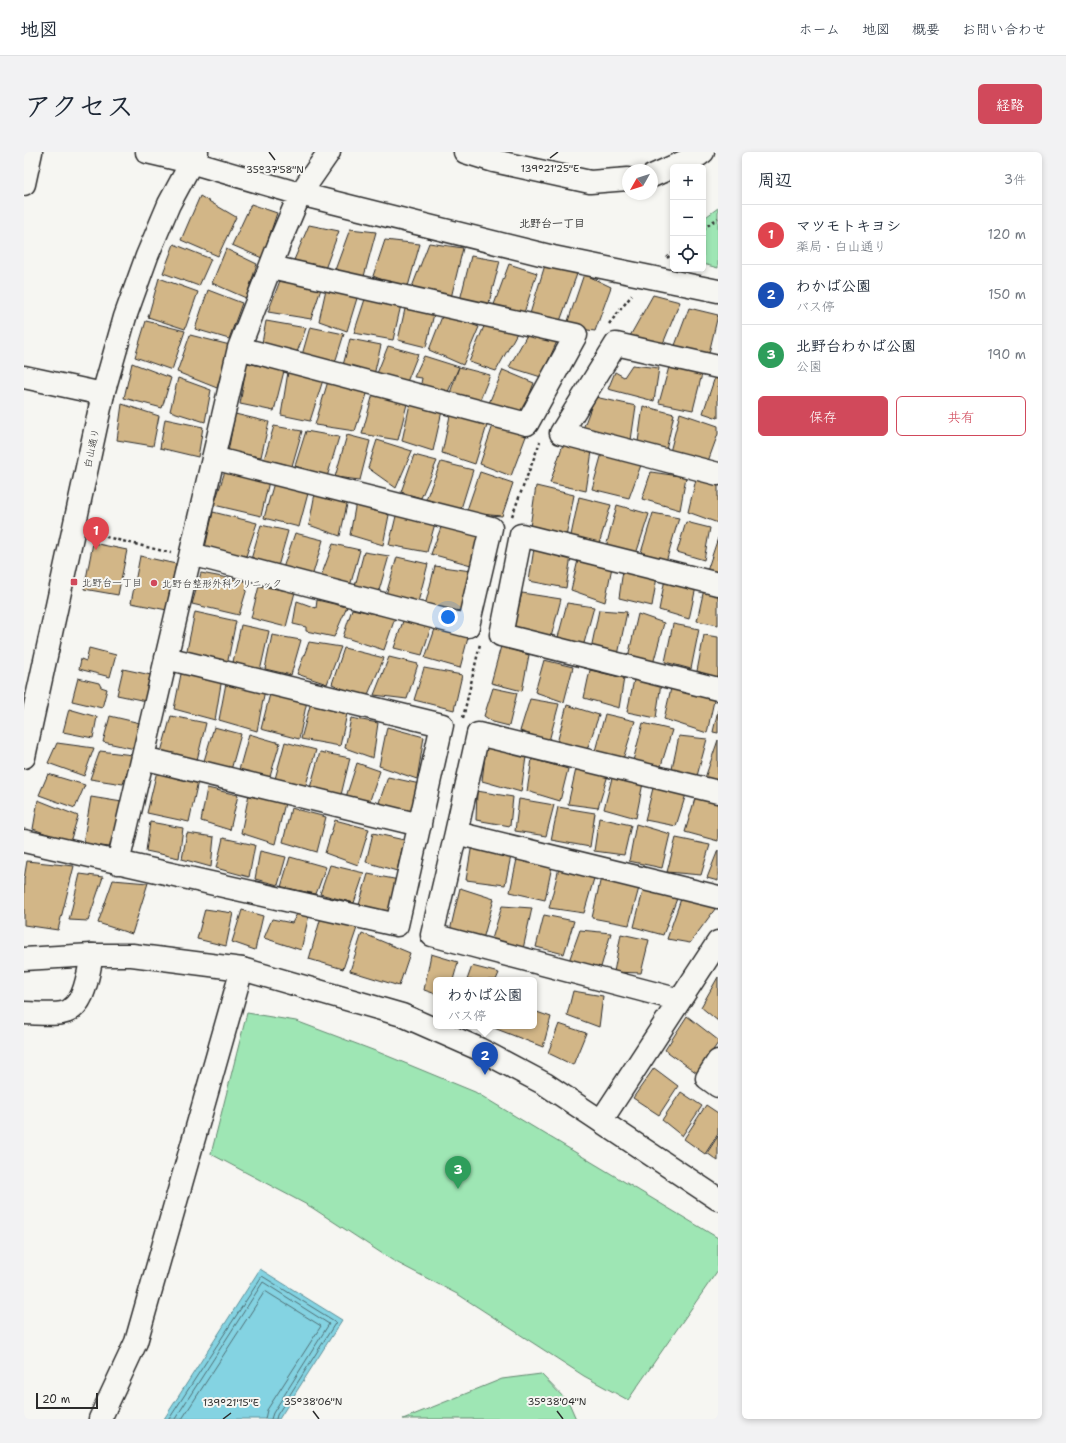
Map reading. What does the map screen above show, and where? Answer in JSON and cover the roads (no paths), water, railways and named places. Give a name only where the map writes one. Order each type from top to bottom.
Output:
[{"type":"street","points":[[24,184],[31,152]]},
{"type":"street","points":[[147,152],[194,157],[300,194],[553,257],[718,292]]},
{"type":"street","points":[[118,862],[239,348],[300,194],[329,152]]},
{"type":"street","points":[[465,152],[494,161],[590,182],[622,179]]},
{"type":"street","points":[[658,173],[703,152]]},
{"type":"street","name":"白山通り","points":[[24,757],[103,394],[125,316],[146,256],[169,204],[194,157]]},
{"type":"street","points":[[239,348],[527,424],[576,335],[271,267]]},
{"type":"street","points":[[718,367],[616,344],[561,433],[718,474]]},
{"type":"street","points":[[24,377],[103,394]]},
{"type":"street","points":[[191,554],[468,626],[491,528],[213,458]]},
{"type":"street","points":[[718,584],[521,535],[500,635],[718,689]]},
{"type":"street","points":[[24,841],[397,925],[442,725],[166,658]]},
{"type":"street","points":[[680,1000],[432,935],[478,734],[718,792]]},
{"type":"street","points":[[143,758],[420,825]]},
{"type":"street","points":[[456,833],[718,897]]},
{"type":"street","points":[[601,1122],[718,942]]},
{"type":"street","points":[[24,1013],[63,1013],[75,1006],[81,999],[92,955]]},
{"type":"street","points":[[24,959],[92,955],[132,955],[242,969],[402,1015],[433,1029]]},
{"type":"street","points":[[100,1419],[136,1342],[242,969]]},
{"type":"street","points":[[434,1029],[479,1049],[538,1081],[718,1199]]},
{"type":"street","points":[[718,1061],[707,1078],[718,1086]]},
{"type":"water","points":[[260,1269],[342,1320],[279,1419],[164,1419]]},
{"type":"place","name":"マツモトキヨシ","points":[[96,550]]},
{"type":"place","name":"北野台一丁目","points":[[74,582]]},
{"type":"place","name":"北野台整形外科クリニック","points":[[154,583]]},
{"type":"place","name":"わかば公園","points":[[485,1075]]},
{"type":"place","name":"北野台わかば公園","points":[[458,1189]]},
{"type":"district","name":"北野台一丁目","points":[[552,223]]}]
